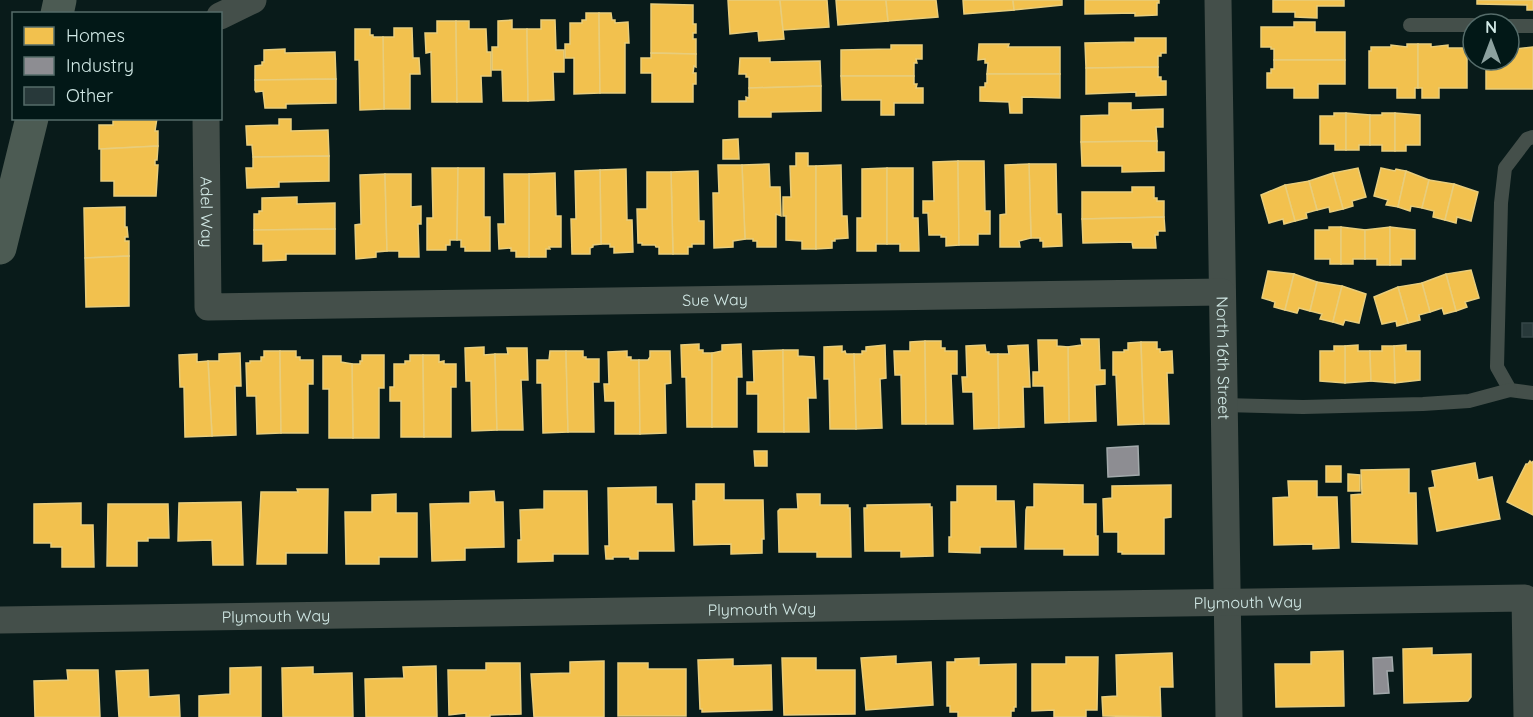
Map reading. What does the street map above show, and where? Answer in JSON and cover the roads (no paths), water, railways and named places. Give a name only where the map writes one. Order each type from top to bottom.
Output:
[{"type":"street","points":[[222,15],[253,0]]},
{"type":"street","name":"North 16th Street","points":[[1218,0],[1229,717]]},
{"type":"street","points":[[0,248],[32,120]]},
{"type":"street","name":"Adel Way","points":[[206,120],[208,307]]},
{"type":"street","name":"Sue Way","points":[[208,307],[1222,292]]},
{"type":"street","name":"Plymouth Way","points":[[0,620],[1525,598],[1527,717]]},
{"type":"lane","points":[[1410,25],[1461,25]]},
{"type":"lane","points":[[1510,390],[1497,367],[1501,203],[1505,168],[1527,139],[1533,137]]},
{"type":"lane","points":[[1224,405],[1303,407],[1424,404],[1469,401],[1510,390],[1533,393]]}]
